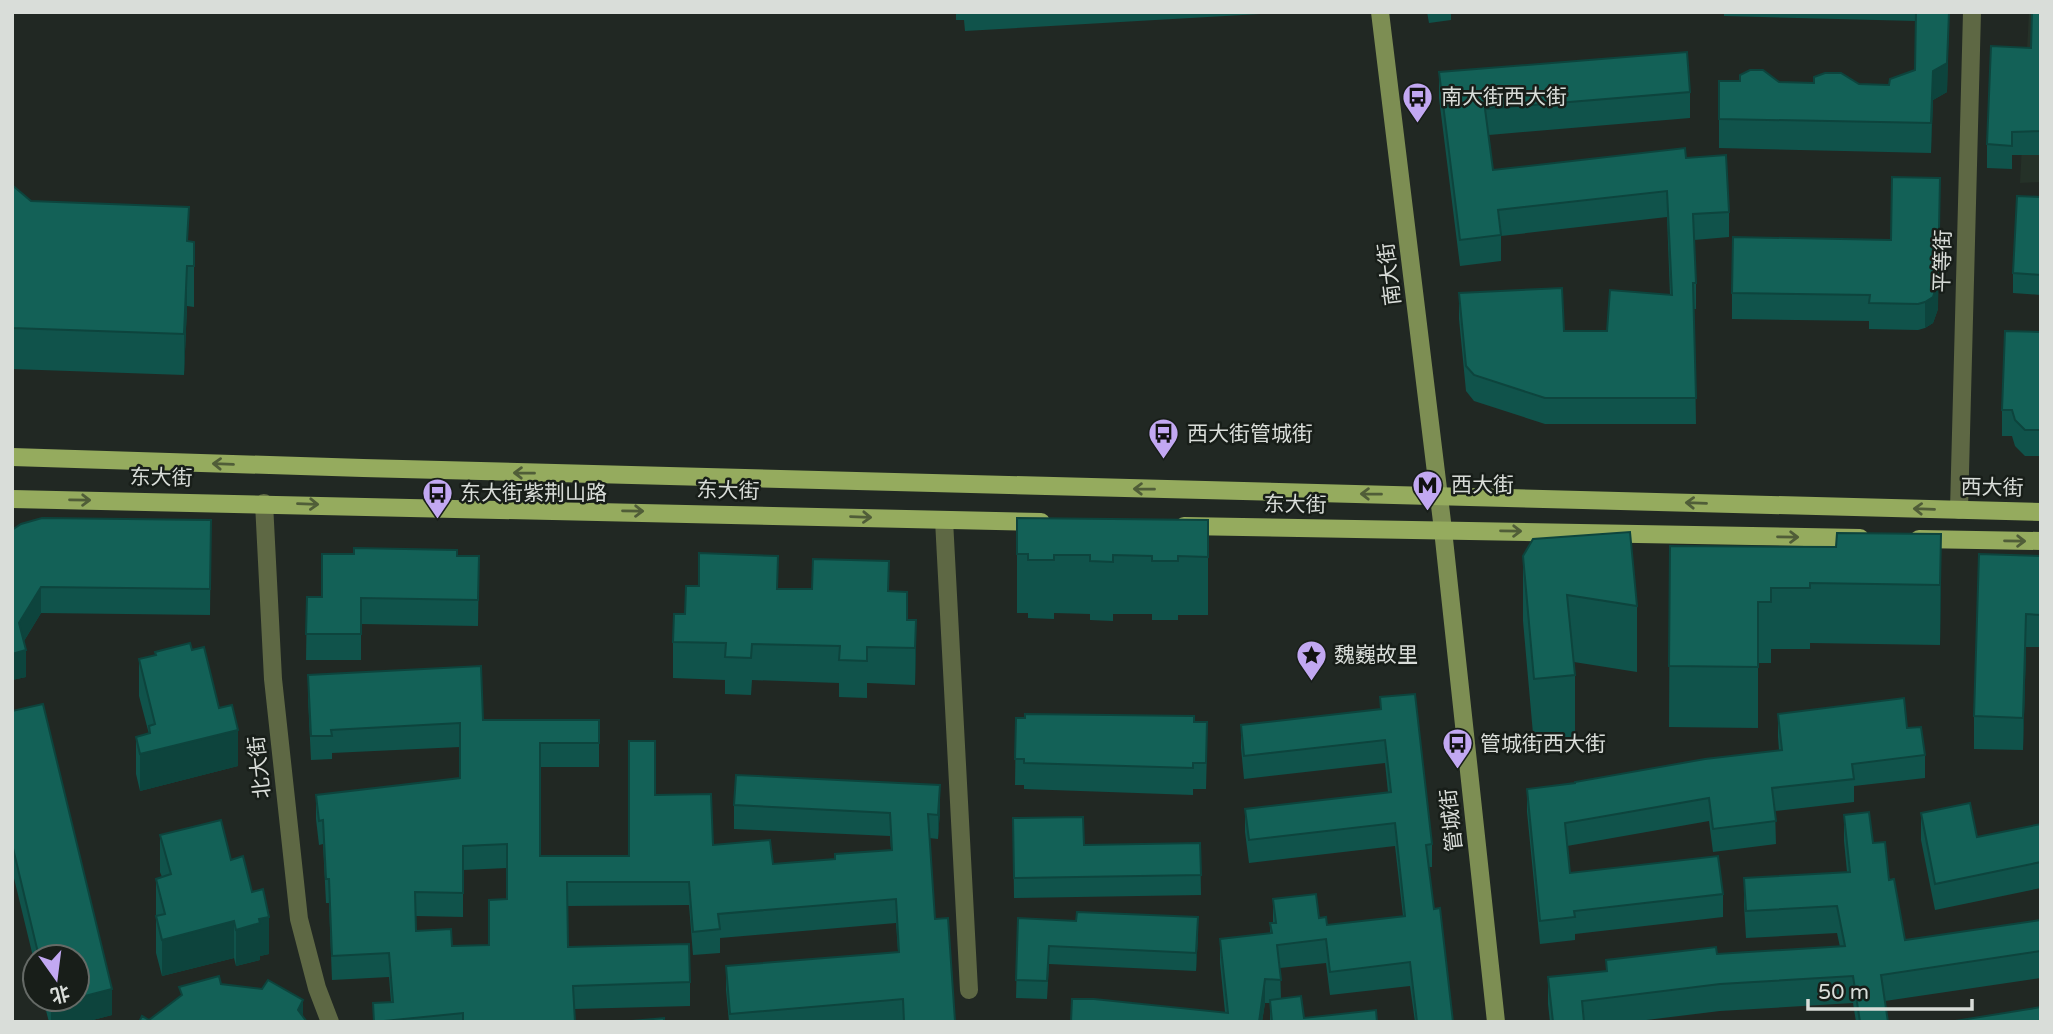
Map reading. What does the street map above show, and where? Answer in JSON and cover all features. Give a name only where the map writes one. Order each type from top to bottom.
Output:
[{"type":"main road","name":"东大街","points":[[12,457],[1439,496]]},
{"type":"main road","name":"西大街","points":[[1439,496],[2041,512]]},
{"type":"main road","name":"东大街","points":[[12,499],[1055,523]]},
{"type":"main road","name":"东大街","points":[[1165,526],[1443,530]]},
{"type":"main road","points":[[1443,530],[1875,538]]},
{"type":"main road","points":[[1903,539],[2041,541]]},
{"type":"street","name":"南大街","points":[[1380,12],[1443,530]]},
{"type":"street","name":"平等街","points":[[1959,510],[1972,12]]},
{"type":"street","name":"北大街","points":[[264,503],[273,678],[299,919],[310,964],[330,1022]]},
{"type":"street","points":[[944,520],[969,990]]},
{"type":"street","name":"管城街","points":[[1443,530],[1496,1022]]},
{"type":"shaded area","points":[[2029,12],[2041,12],[2041,182],[2020,183]]},
{"type":"building","points":[[1916,12],[1949,12],[1947,63],[1933,71],[1931,123],[1719,119],[1719,81],[1740,81],[1740,75],[1750,70],[1763,70],[1779,82],[1814,83],[1814,77],[1825,73],[1841,73],[1859,84],[1889,85],[1890,79],[1915,70]]},
{"type":"building","points":[[2032,12],[2041,12],[2041,131],[2012,132],[2012,146],[1987,144],[1991,46],[2031,48]]},
{"type":"building","points":[[1687,52],[1690,92],[1485,109],[1493,170],[1685,148],[1686,158],[1726,155],[1729,212],[1693,214],[1696,398],[1545,398],[1474,375],[1466,366],[1459,293],[1562,288],[1564,331],[1607,331],[1610,290],[1672,295],[1667,191],[1498,210],[1501,235],[1460,240],[1439,72]]},
{"type":"building","points":[[1892,177],[1940,178],[1938,282],[1933,297],[1918,304],[1869,303],[1870,295],[1732,293],[1733,237],[1891,240]]},
{"type":"building","points":[[12,185],[31,201],[189,207],[187,241],[194,242],[194,266],[187,266],[184,334],[12,328]]},
{"type":"building","points":[[2017,196],[2041,197],[2041,275],[2013,273]]},
{"type":"building","points":[[2005,331],[2041,332],[2041,430],[2025,430],[2015,420],[2012,410],[2002,410]]},
{"type":"building","points":[[42,518],[211,520],[210,589],[41,587],[19,623],[26,650],[12,654],[12,530],[21,524]]},
{"type":"building","points":[[1017,518],[1208,520],[1208,557],[1178,556],[1178,561],[1152,561],[1152,556],[1113,555],[1113,562],[1090,561],[1090,555],[1054,555],[1054,560],[1028,560],[1028,554],[1017,554]]},
{"type":"building","points":[[1630,532],[1637,606],[1567,595],[1575,675],[1534,679],[1523,556],[1533,539]]},
{"type":"building","points":[[1837,533],[1941,534],[1940,585],[1810,583],[1810,588],[1771,588],[1771,602],[1758,602],[1758,667],[1669,666],[1670,546],[1836,547]]},
{"type":"building","points":[[354,548],[457,550],[457,556],[479,556],[478,600],[361,598],[361,634],[306,634],[307,597],[322,597],[322,554],[354,554]]},
{"type":"building","points":[[699,553],[778,556],[777,589],[812,589],[813,559],[889,561],[888,591],[907,592],[907,620],[916,620],[915,648],[867,647],[867,661],[839,660],[840,646],[752,644],[751,658],[725,657],[726,643],[673,642],[674,614],[685,614],[686,586],[699,586]]},
{"type":"building","points":[[1979,554],[2041,556],[2041,615],[2026,614],[2023,718],[1974,716]]},
{"type":"building","points":[[190,643],[192,650],[204,647],[219,708],[232,705],[238,730],[140,754],[136,737],[150,733],[149,726],[155,724],[139,659]]},
{"type":"building","points":[[481,666],[483,720],[599,720],[599,743],[540,743],[540,856],[629,856],[629,741],[655,741],[655,795],[711,794],[713,845],[770,840],[773,864],[835,859],[835,854],[892,850],[890,813],[734,805],[736,775],[940,785],[938,815],[928,814],[935,919],[948,918],[955,1021],[904,1022],[903,999],[730,1014],[726,966],[899,952],[896,899],[718,914],[720,929],[693,932],[689,882],[567,882],[568,947],[689,944],[690,982],[573,986],[575,1022],[463,1022],[463,1013],[374,1022],[373,1003],[393,1002],[389,953],[332,956],[329,879],[326,879],[323,820],[319,821],[316,795],[460,778],[460,723],[331,730],[332,736],[311,736],[308,675]],"holes":[[[507,844],[507,899],[489,900],[489,945],[452,946],[451,929],[416,931],[415,892],[463,893],[463,846]]]},
{"type":"building","points":[[1415,694],[1432,844],[1426,845],[1434,909],[1440,908],[1453,1022],[1417,1022],[1410,962],[1330,972],[1326,939],[1277,945],[1281,980],[1265,979],[1259,1022],[1071,1022],[1072,999],[1228,1013],[1220,939],[1272,933],[1270,923],[1276,923],[1273,899],[1316,894],[1319,918],[1326,917],[1327,925],[1405,916],[1395,823],[1249,840],[1245,809],[1391,792],[1385,740],[1244,756],[1241,725],[1381,709],[1380,697]]},
{"type":"building","points":[[1904,698],[1907,728],[1921,727],[1925,755],[1852,764],[1854,779],[1772,788],[1776,821],[1713,829],[1709,798],[1565,823],[1570,873],[1718,856],[1723,894],[1574,911],[1575,917],[1540,921],[1527,789],[1705,759],[1782,750],[1778,714]]},
{"type":"building","points":[[43,704],[112,989],[91,994],[91,943],[36,943],[12,844],[12,711]]},
{"type":"building","points":[[1025,714],[1194,716],[1194,722],[1207,722],[1206,763],[1193,763],[1193,768],[1024,763],[1024,759],[1015,759],[1016,718],[1025,718]]},
{"type":"building","points":[[1970,803],[1977,837],[2041,824],[2041,862],[1935,884],[1921,813]]},
{"type":"building","points":[[1869,812],[1873,843],[1885,842],[1889,880],[1894,879],[1905,940],[2041,920],[2041,951],[1881,975],[1888,1022],[1860,1022],[1853,976],[1720,984],[1582,1001],[1584,1022],[1553,1022],[1548,977],[1607,971],[1606,960],[1716,947],[1717,954],[1845,946],[1837,906],[1746,911],[1744,878],[1850,872],[1844,815]]},
{"type":"building","points":[[1083,817],[1084,845],[1200,843],[1201,875],[1014,878],[1013,818]]},
{"type":"building","points":[[221,820],[231,860],[243,856],[252,892],[263,889],[269,917],[259,919],[260,923],[236,930],[234,921],[162,940],[156,916],[165,914],[156,879],[171,874],[160,835]]},
{"type":"building","points":[[1077,912],[1198,917],[1196,953],[1049,946],[1047,981],[1016,980],[1018,918],[1076,921]]},
{"type":"building","points":[[219,976],[221,984],[262,989],[268,980],[303,1000],[298,1010],[307,1022],[139,1022],[142,1016],[149,1020],[182,995],[179,987]]},
{"type":"building","points":[[1301,996],[1304,1018],[1376,1010],[1377,1022],[1272,1022],[1270,1000]]},
{"type":"building","points":[[2041,1007],[2041,1022],[1949,1022]]},
{"type":"building","points":[[664,1018],[664,1022],[620,1022]]},
{"type":"place","name":"南大街西大街","points":[[1418,124]]},
{"type":"place","name":"西大街管城街","points":[[1164,461]]},
{"type":"place","name":"西大街","points":[[1428,512]]},
{"type":"place","name":"东大街紫荆山路","points":[[437,520]]},
{"type":"place","name":"魏巍故里","points":[[1311,682]]},
{"type":"place","name":"管城街西大街","points":[[1457,771]]}]
